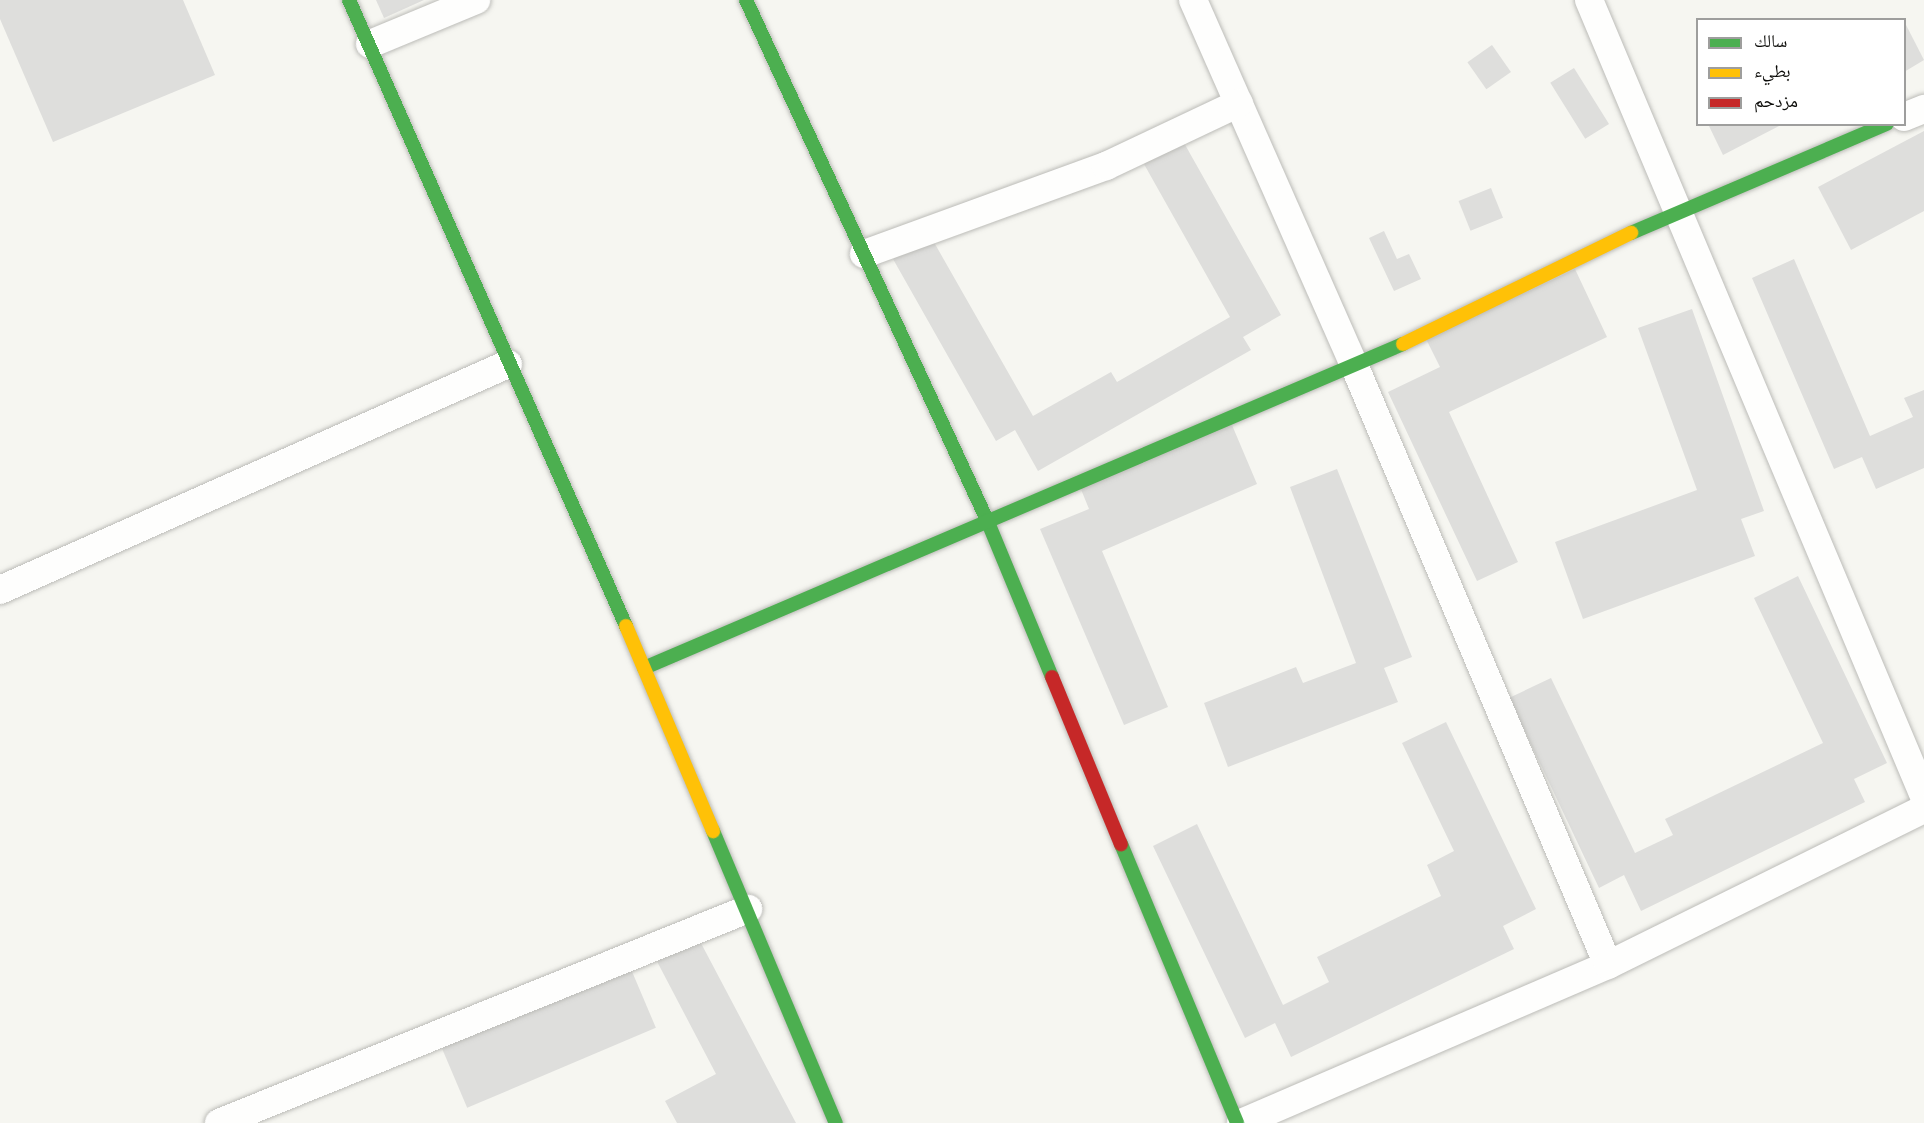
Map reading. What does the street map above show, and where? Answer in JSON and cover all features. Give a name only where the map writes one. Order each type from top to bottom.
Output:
[{"type":"street","points":[[349,0],[644,668],[748,909],[836,1123]]},
{"type":"street","points":[[370,44],[476,0]]},
{"type":"street","points":[[746,0],[987,520],[1239,1123],[1608,965],[1924,809]]},
{"type":"street","points":[[1193,0],[1355,367],[1608,965]]},
{"type":"street","points":[[1589,0],[1680,210],[1924,796]]},
{"type":"street","points":[[864,254],[1107,165],[1239,103]]},
{"type":"street","points":[[1906,117],[1924,109]]},
{"type":"street","points":[[644,668],[987,520],[1355,367],[1680,210],[1882,126]]},
{"type":"street","points":[[0,590],[508,364]]},
{"type":"street","points":[[219,1123],[748,909]]},
{"type":"building","points":[[0,0],[183,0],[215,75],[53,142],[0,19]]},
{"type":"building","points":[[376,0],[424,0],[384,18]]},
{"type":"building","points":[[1906,25],[1924,60],[1906,71]]},
{"type":"building","points":[[1492,45],[1511,72],[1486,89],[1467,62]]},
{"type":"building","points":[[1574,68],[1609,124],[1585,139],[1550,83]]},
{"type":"building","points":[[1709,126],[1779,126],[1723,155]]},
{"type":"building","points":[[1924,131],[1924,211],[1851,250],[1818,187]]},
{"type":"building","points":[[1179,134],[1281,315],[1243,337],[1251,350],[1038,471],[1015,430],[996,441],[893,259],[931,237],[1033,416],[1111,372],[1117,382],[1230,317],[1140,157]]},
{"type":"building","points":[[1491,188],[1503,218],[1471,231],[1459,201]]},
{"type":"building","points":[[1384,231],[1397,259],[1409,254],[1421,279],[1394,291],[1369,238]]},
{"type":"building","points":[[1794,259],[1870,436],[1913,417],[1904,398],[1924,390],[1924,468],[1876,489],[1862,457],[1834,469],[1752,278]]},
{"type":"building","points":[[1575,269],[1607,337],[1449,412],[1518,562],[1477,581],[1388,392],[1440,367],[1426,339]]},
{"type":"building","points":[[1692,309],[1764,511],[1741,519],[1755,556],[1583,619],[1555,542],[1697,490],[1638,328]]},
{"type":"building","points":[[1229,418],[1257,484],[1102,551],[1168,707],[1124,725],[1040,529],[1089,509],[1078,482]]},
{"type":"building","points":[[1337,469],[1412,657],[1384,668],[1398,702],[1228,767],[1204,703],[1296,667],[1303,683],[1356,663],[1290,487]]},
{"type":"building","points":[[1798,576],[1887,763],[1854,779],[1865,802],[1641,911],[1624,875],[1599,888],[1509,698],[1551,678],[1635,853],[1673,835],[1665,819],[1823,743],[1754,598]]},
{"type":"building","points":[[1446,722],[1536,909],[1503,926],[1514,949],[1291,1057],[1275,1023],[1245,1038],[1153,846],[1197,824],[1283,1005],[1329,982],[1317,957],[1441,896],[1427,865],[1454,851],[1402,743]]},
{"type":"building","points":[[693,928],[796,1123],[677,1123],[665,1101],[716,1074],[651,950]]},
{"type":"building","points":[[625,955],[656,1028],[467,1108],[436,1035]]},
{"type":"traffic: fast","points":[[349,0],[626,626]]},
{"type":"traffic: fast","points":[[746,0],[987,520],[1052,677]]},
{"type":"traffic: fast","points":[[1631,233],[1882,126]]},
{"type":"traffic: fast","points":[[644,668],[1403,344]]},
{"type":"traffic: fast","points":[[713,831],[836,1123]]},
{"type":"traffic: fast","points":[[1121,844],[1237,1123]]},
{"type":"traffic: slow","points":[[1403,344],[1631,233]]},
{"type":"traffic: slow","points":[[626,626],[713,831]]},
{"type":"traffic: jam","points":[[1052,677],[1121,844]]}]
